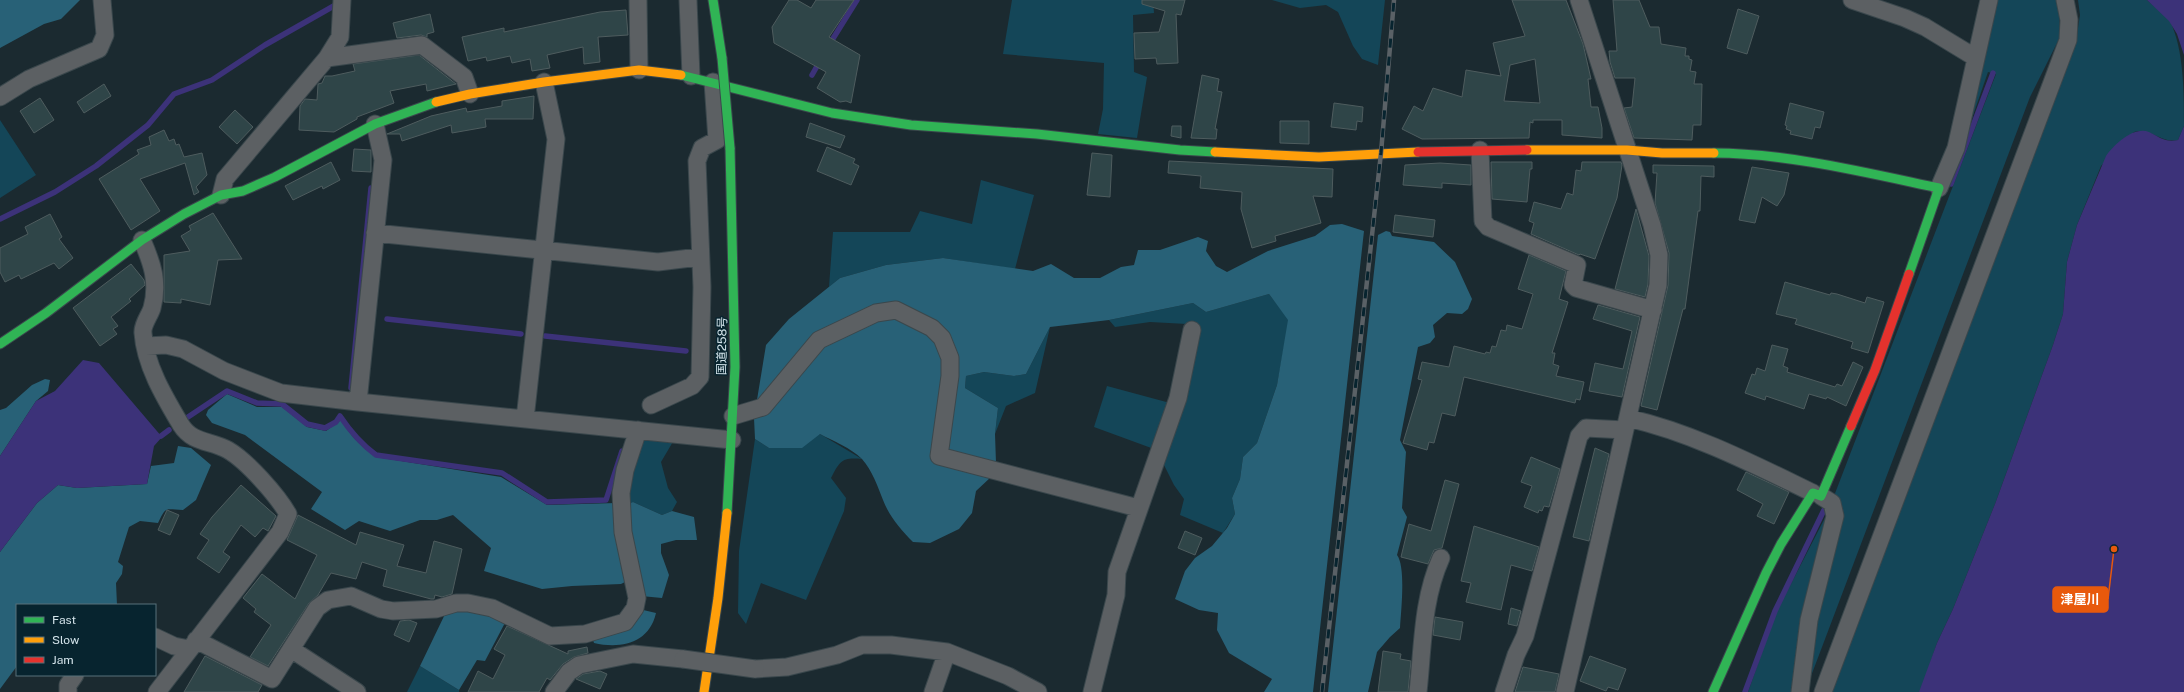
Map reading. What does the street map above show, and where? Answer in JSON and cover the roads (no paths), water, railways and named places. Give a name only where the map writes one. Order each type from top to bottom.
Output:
[{"type":"main road","name":"国道258号","points":[[704,692],[715,629],[733,416],[734,314],[730,148],[722,58],[713,0]]},
{"type":"main road","points":[[0,344],[46,313],[142,240],[184,214],[221,195],[243,191],[275,177],[375,124],[427,104],[470,94],[544,82],[639,70],[691,76],[832,113],[910,125],[1037,134],[1180,150],[1319,157],[1480,150],[1626,150],[1662,153],[1746,154],[1869,173],[1939,188],[1875,370],[1817,494],[1781,544],[1766,573],[1713,692]]},
{"type":"street","points":[[0,97],[29,79],[100,49],[105,35],[102,0]]},
{"type":"street","points":[[638,0],[639,70]]},
{"type":"street","points":[[688,0],[691,76]]},
{"type":"street","points":[[1565,692],[1653,310],[1658,285],[1659,255],[1652,225],[1626,150],[1579,0]]},
{"type":"street","points":[[1852,0],[1904,18],[1924,27],[1976,58]]},
{"type":"street","points":[[1939,188],[1956,148],[1989,0]]},
{"type":"street","points":[[1823,692],[2068,40],[2069,20],[2065,0]]},
{"type":"street","points":[[221,195],[225,179],[327,58],[340,37],[342,6]]},
{"type":"street","points":[[327,58],[422,45],[464,77],[470,94]]},
{"type":"street","points":[[525,419],[556,139],[544,82]]},
{"type":"street","points":[[651,405],[692,386],[700,377],[702,287],[699,257],[697,161],[702,148],[717,140],[713,82]]},
{"type":"street","points":[[358,402],[383,160],[375,124]]},
{"type":"street","points":[[1480,150],[1483,221],[1488,227],[1576,265],[1573,285],[1576,288],[1653,310]]},
{"type":"street","points":[[376,233],[658,262],[699,257]]},
{"type":"street","points":[[142,240],[155,274],[155,290],[152,308],[142,332],[150,367],[182,426],[191,437],[228,449],[244,462],[280,501],[288,514],[280,532],[157,692]]},
{"type":"street","points":[[733,416],[763,407],[819,340],[876,313],[896,310],[932,328],[942,338],[950,358],[950,376],[939,456],[1138,508]]},
{"type":"street","points":[[1092,692],[1116,595],[1117,572],[1138,508],[1178,398],[1192,330]]},
{"type":"street","points":[[146,346],[166,346],[183,349],[224,371],[281,393],[732,440]]},
{"type":"street","points":[[1504,692],[1524,636],[1579,436],[1586,428],[1627,424],[1659,426],[1749,462],[1817,494],[1832,503],[1835,516],[1809,620],[1800,692]]},
{"type":"street","points":[[156,637],[174,646],[192,645],[272,679],[317,608],[328,600],[344,596],[351,596],[381,609],[392,611],[436,609],[456,603],[480,605],[527,623],[550,636],[585,634],[625,622],[635,608],[637,598],[623,532],[621,493],[625,470],[638,430]]},
{"type":"street","points":[[1418,692],[1425,615],[1435,572],[1442,558]]},
{"type":"street","points":[[554,692],[569,672],[579,666],[632,654],[755,668],[787,667],[838,655],[862,646],[891,645],[947,652],[1008,676],[1038,692]]},
{"type":"street","points":[[291,649],[357,692]]},
{"type":"street","points":[[933,692],[947,652]]},
{"type":"street","points":[[68,692],[68,685],[74,676]]},
{"type":"waterway","points":[[829,45],[857,0]]},
{"type":"waterway","points":[[0,219],[55,192],[96,166],[148,125],[174,94],[212,80],[265,45],[339,3]]},
{"type":"waterway","points":[[812,75],[820,61]]},
{"type":"waterway","points":[[1951,184],[1993,73]]},
{"type":"waterway","points":[[351,388],[371,188]]},
{"type":"waterway","points":[[387,319],[521,334]]},
{"type":"waterway","points":[[545,336],[686,351]]},
{"type":"waterway","points":[[188,417],[227,391],[257,403],[282,404],[307,424],[325,428],[336,422],[340,416],[356,437],[376,455],[502,473],[547,502],[606,500],[622,451]]},
{"type":"waterway","points":[[161,436],[169,430]]},
{"type":"waterway","points":[[1745,692],[1775,611],[1824,510]]},
{"type":"railway","points":[[1322,692],[1381,153],[1394,0]]},
{"type":"place","name":"津屋川","points":[[2114,549]]}]
